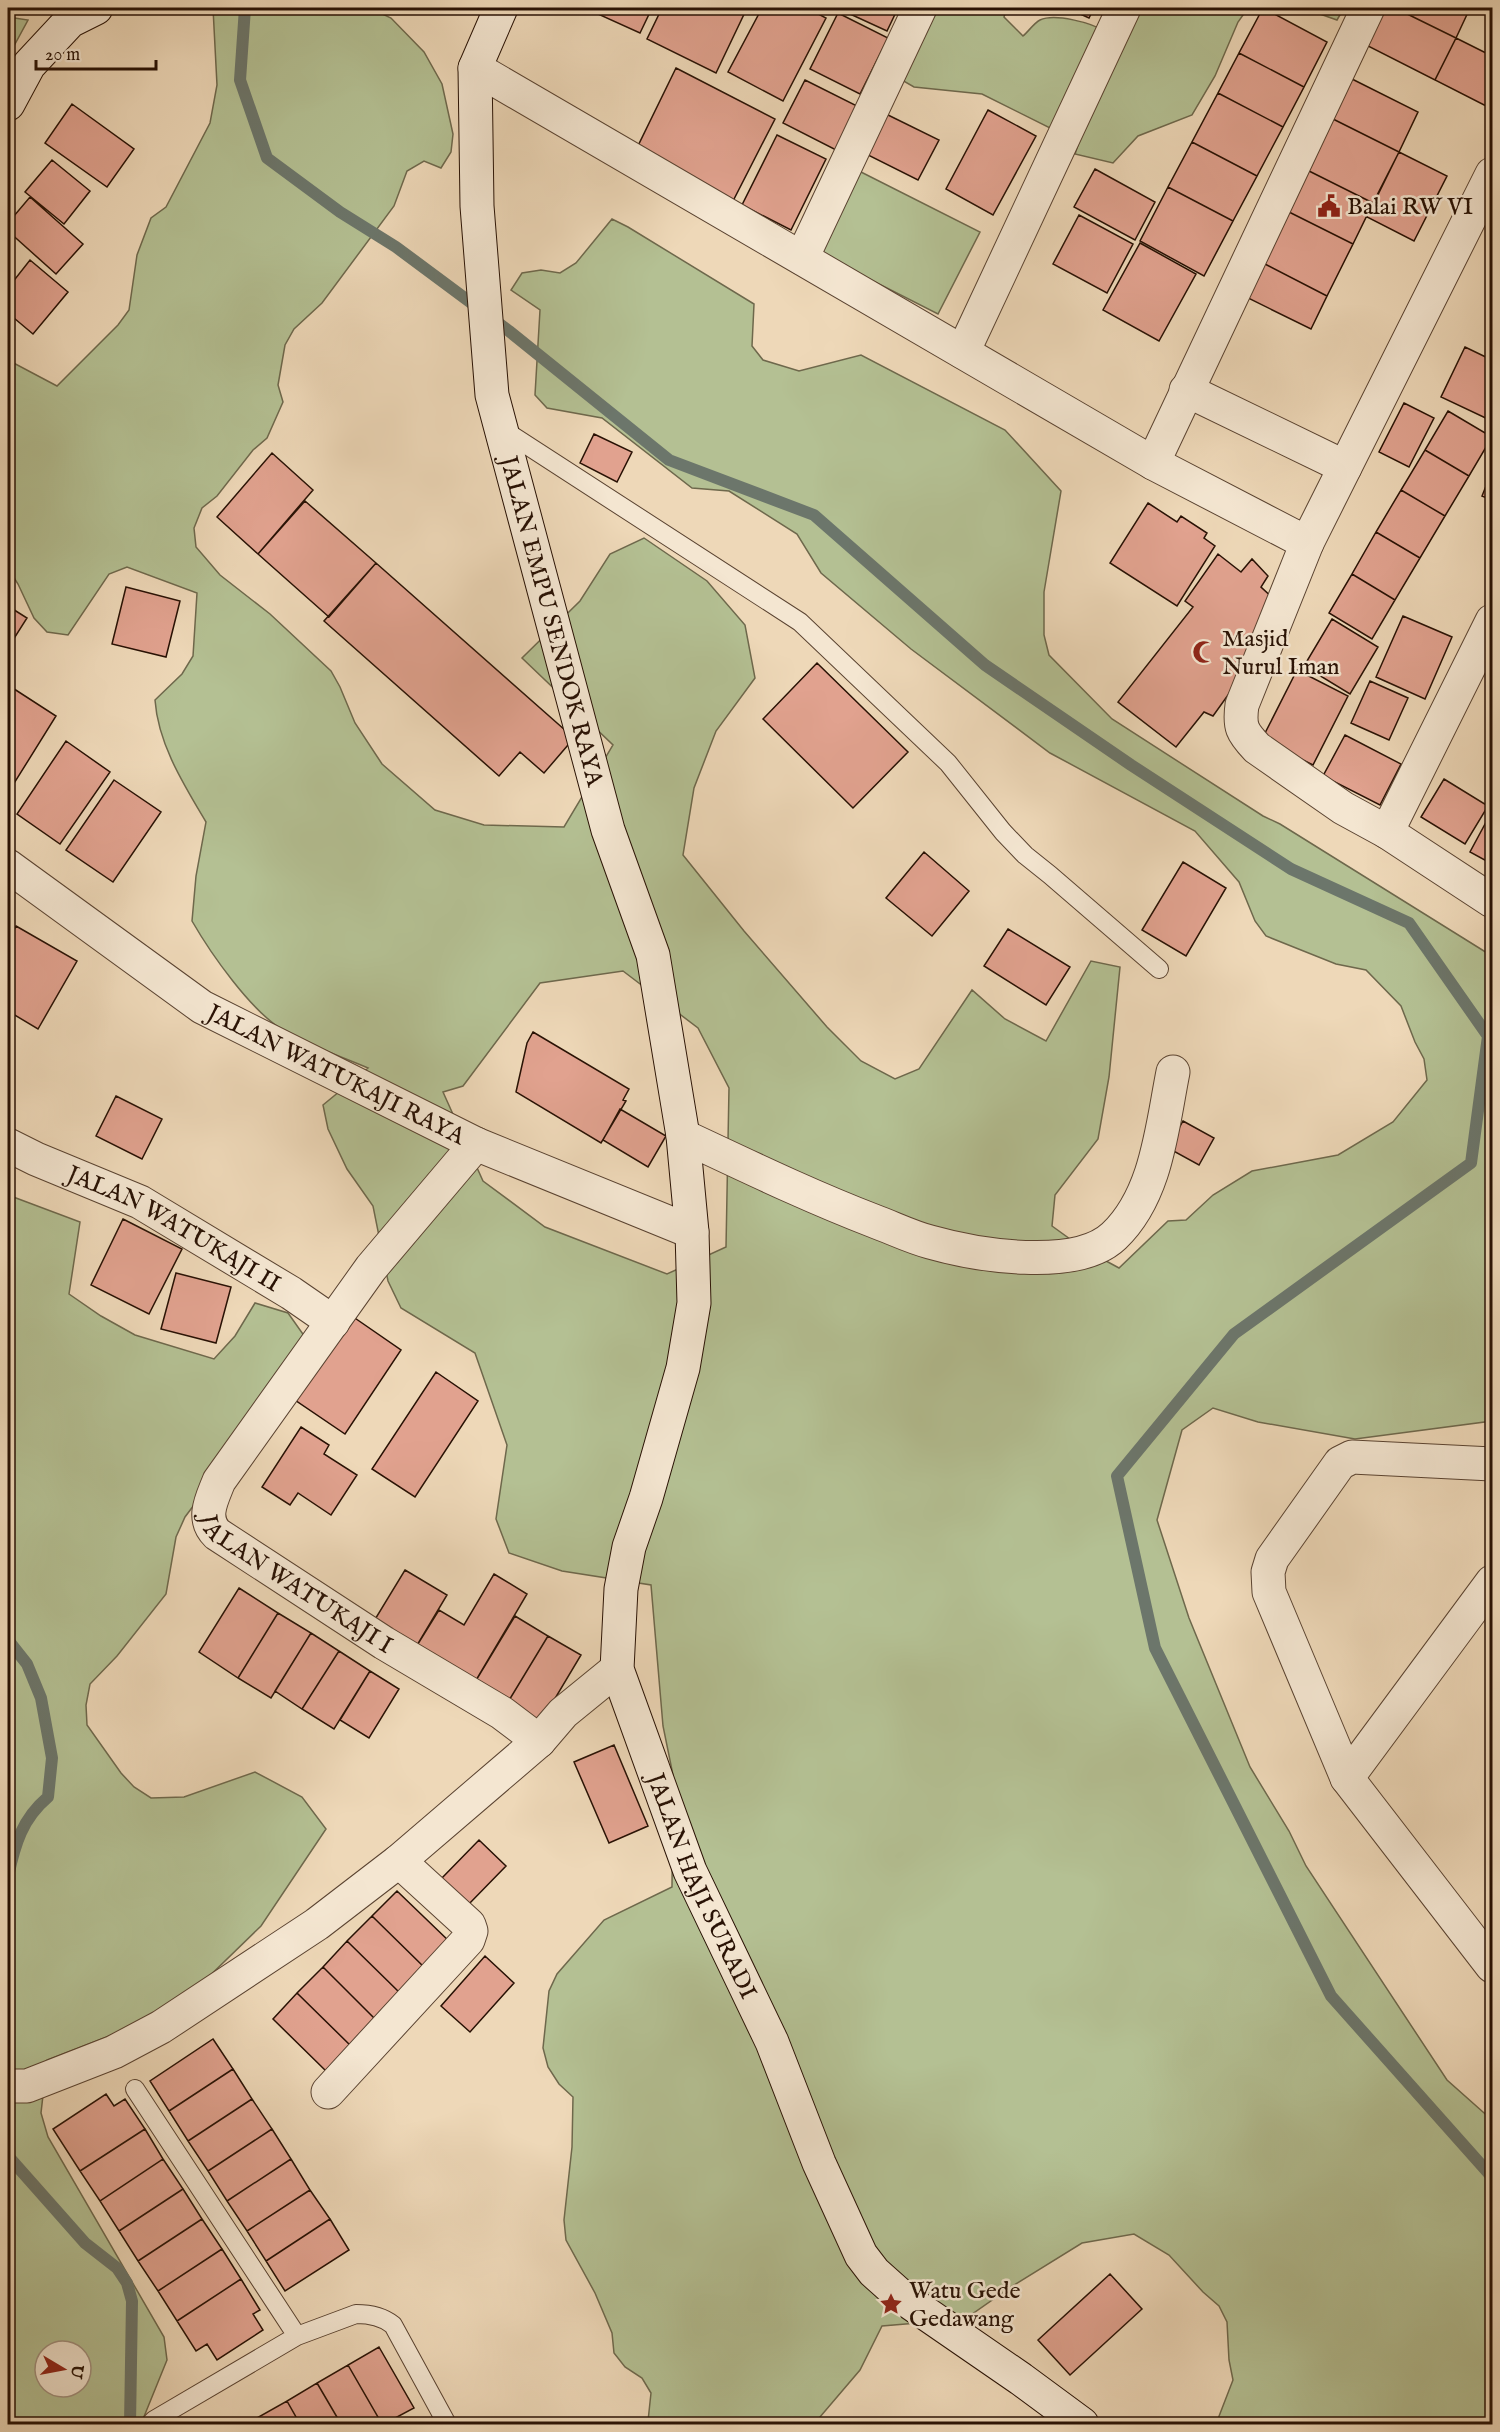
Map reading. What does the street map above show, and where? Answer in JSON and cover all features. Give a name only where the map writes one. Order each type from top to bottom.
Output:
[{"type":"street","points":[[8,104],[29,65],[70,21],[96,8]]},
{"type":"street","name":"JALAN EMPU SENDOK RAYA","points":[[501,8],[475,68],[477,207],[492,395],[608,830],[653,955],[683,1137],[692,1232]]},
{"type":"street","points":[[802,258],[920,8]]},
{"type":"street","points":[[963,352],[1124,8]]},
{"type":"street","points":[[1153,463],[1368,8]]},
{"type":"street","points":[[475,68],[1153,463],[1308,543]]},
{"type":"street","points":[[1492,174],[1482,223],[1345,467],[1308,543],[1242,705],[1240,726],[1257,748],[1343,808],[1387,832],[1492,901]]},
{"type":"street","points":[[1186,390],[1345,467]]},
{"type":"street","points":[[1387,832],[1492,621]]},
{"type":"street","name":"JALAN WATUKAJI RAYA","points":[[8,866],[202,1007],[476,1143],[692,1232]]},
{"type":"street","points":[[683,1137],[822,1201],[929,1242],[984,1253],[1039,1258],[1069,1257],[1094,1250],[1114,1236],[1138,1204],[1154,1165],[1173,1072]]},
{"type":"street","name":"JALAN WATUKAJI I","points":[[476,1143],[371,1268],[219,1481],[208,1508],[210,1527],[216,1534],[384,1643],[502,1713],[538,1740]]},
{"type":"street","name":"JALAN WATUKAJI II","points":[[8,1145],[140,1202],[291,1293],[333,1322]]},
{"type":"street","name":"JALAN HAJI SURADI","points":[[692,1232],[694,1303],[683,1368],[646,1498],[629,1547],[621,1589],[617,1669],[690,1871],[772,2042],[819,2163],[861,2255],[874,2272],[902,2297],[1021,2379],[1068,2420]]},
{"type":"street","points":[[1492,1464],[1352,1457],[1340,1463],[1272,1559],[1268,1572],[1269,1592],[1347,1778],[1492,1966]]},
{"type":"street","points":[[1347,1778],[1492,1582]]},
{"type":"street","points":[[17,2086],[114,2052],[161,2027],[317,1924],[399,1861],[538,1740],[563,1713],[617,1669]]},
{"type":"street","points":[[328,2092],[468,1940],[471,1931],[469,1925],[399,1861]]},
{"type":"lane","points":[[501,429],[800,622],[948,763],[1003,832],[1025,855],[1158,969]]},
{"type":"lane","points":[[135,2089],[297,2336]]},
{"type":"lane","points":[[150,2424],[297,2336],[356,2314],[385,2318],[393,2325],[447,2424]]},
{"type":"green space","points":[[213,8],[370,8],[391,18],[424,52],[442,84],[453,134],[451,152],[441,168],[424,161],[407,171],[394,206],[322,303],[294,329],[285,345],[278,385],[283,402],[267,438],[253,450],[217,496],[202,508],[194,528],[196,547],[220,575],[270,614],[331,671],[355,723],[382,764],[435,810],[484,825],[564,827],[613,745],[522,658],[580,601],[610,554],[644,538],[707,581],[745,625],[755,678],[716,731],[694,788],[683,855],[744,931],[827,1027],[861,1061],[895,1079],[919,1069],[972,990],[1005,1019],[1046,1041],[1091,961],[1120,967],[1109,1077],[1098,1139],[1055,1195],[1052,1226],[1084,1249],[1119,1268],[1168,1221],[1186,1220],[1213,1195],[1252,1171],[1338,1155],[1393,1122],[1427,1080],[1424,1059],[1401,1006],[1366,970],[1336,964],[1266,936],[1255,921],[1239,882],[1195,831],[1050,753],[911,649],[821,573],[797,534],[729,491],[692,488],[602,418],[547,408],[535,395],[540,310],[511,290],[522,273],[541,270],[560,273],[576,263],[612,219],[754,304],[752,346],[763,360],[799,371],[861,355],[1005,430],[1061,491],[1044,592],[1044,635],[1049,655],[1112,719],[1263,816],[1280,824],[1492,956],[1492,1421],[1355,1439],[1258,1422],[1213,1408],[1182,1430],[1157,1520],[1189,1618],[1250,1767],[1289,1831],[1306,1866],[1447,2080],[1492,2120],[1492,2424],[1216,2424],[1233,2380],[1229,2360],[1227,2322],[1219,2306],[1169,2255],[1134,2234],[1082,2243],[965,2319],[882,2326],[860,2370],[814,2424],[650,2424],[648,2421],[651,2393],[642,2378],[625,2367],[614,2353],[612,2333],[595,2293],[566,2240],[564,2220],[572,2147],[573,2097],[559,2084],[548,2067],[543,2048],[549,1991],[557,1974],[604,1920],[672,1887],[673,1775],[663,1726],[651,1585],[562,1571],[509,1553],[496,1519],[507,1445],[475,1353],[401,1308],[388,1281],[373,1206],[347,1169],[328,1129],[323,1105],[368,1068],[303,1041],[271,1021],[258,1010],[233,981],[192,921],[196,876],[206,822],[173,764],[161,732],[155,700],[182,674],[193,656],[197,593],[127,567],[109,574],[68,635],[47,632],[34,618],[8,568],[10,484],[8,476],[8,360],[57,386],[118,325],[129,310],[137,255],[151,218],[166,207],[210,123],[217,85]],"holes":[[[623,971],[698,1028],[729,1088],[726,1247],[667,1274],[545,1227],[483,1181],[443,1092],[463,1086],[540,983]]]},
{"type":"green space","points":[[930,8],[1007,8],[1004,17],[1023,36],[1038,21],[1047,18],[1073,20],[1104,31],[1058,132],[982,94],[914,87],[900,79]]},
{"type":"green space","points":[[1141,8],[1248,8],[1238,22],[1215,76],[1192,115],[1138,136],[1113,163],[1075,154],[1084,127]]},
{"type":"green space","points":[[1303,8],[1344,8],[1337,20]]},
{"type":"green space","points":[[8,17],[28,20],[8,57]]},
{"type":"green space","points":[[859,171],[980,232],[938,314],[818,253]]},
{"type":"green space","points":[[8,1195],[80,1222],[69,1294],[101,1316],[135,1335],[214,1359],[235,1336],[255,1303],[288,1313],[305,1337],[206,1489],[185,1517],[176,1537],[166,1594],[117,1656],[90,1684],[86,1705],[87,1725],[121,1773],[134,1787],[151,1798],[184,1797],[255,1772],[302,1797],[326,1829],[261,1926],[191,1994],[112,2035],[47,2060],[41,2113],[48,2137],[164,2337],[167,2360],[141,2424],[8,2424]]},
{"type":"building","points":[[590,8],[652,8],[640,33],[589,10]]},
{"type":"building","points":[[662,8],[747,8],[716,73],[647,39]]},
{"type":"building","points":[[762,8],[807,8],[826,18],[783,101],[728,72]]},
{"type":"building","points":[[837,8],[898,8],[887,31]]},
{"type":"building","points":[[1067,8],[1094,8],[1089,18]]},
{"type":"building","points":[[1263,8],[1327,42],[1304,87],[1239,53]]},
{"type":"building","points":[[1385,8],[1395,8],[1456,38],[1435,80],[1366,45]]},
{"type":"building","points":[[1395,8],[1470,8],[1456,38]]},
{"type":"building","points":[[838,13],[888,38],[860,94],[810,69]]},
{"type":"building","points":[[1456,38],[1492,56],[1492,109],[1435,80]]},
{"type":"building","points":[[1239,53],[1304,87],[1283,127],[1218,93]]},
{"type":"building","points":[[676,68],[775,119],[733,201],[635,152]]},
{"type":"building","points":[[1350,78],[1418,112],[1399,152],[1331,118]]},
{"type":"building","points":[[805,80],[859,107],[838,151],[783,123]]},
{"type":"building","points":[[1218,93],[1283,127],[1257,176],[1192,142]]},
{"type":"building","points":[[72,104],[134,149],[107,187],[45,143]]},
{"type":"building","points":[[988,110],[1036,136],[993,215],[946,189]]},
{"type":"building","points":[[886,114],[939,140],[918,180],[866,154]]},
{"type":"building","points":[[1331,118],[1399,152],[1373,203],[1305,169]]},
{"type":"building","points":[[777,135],[826,159],[791,230],[742,205]]},
{"type":"building","points":[[1192,142],[1257,176],[1233,221],[1168,187]]},
{"type":"building","points":[[1399,152],[1447,176],[1414,241],[1367,217]]},
{"type":"building","points":[[52,160],[90,191],[64,224],[25,192]]},
{"type":"building","points":[[1095,169],[1155,202],[1135,240],[1074,207]]},
{"type":"building","name":"Balai RW VI","points":[[1305,169],[1373,203],[1353,244],[1285,210]]},
{"type":"building","points":[[1168,187],[1233,221],[1204,276],[1140,241]]},
{"type":"building","points":[[30,197],[83,244],[56,274],[8,231],[8,223]]},
{"type":"building","points":[[1285,210],[1353,244],[1327,296],[1259,261]]},
{"type":"building","points":[[1079,215],[1133,244],[1107,293],[1053,264]]},
{"type":"building","points":[[1140,243],[1196,274],[1159,341],[1103,310]]},
{"type":"building","points":[[30,260],[68,292],[33,334],[8,313],[8,288]]},
{"type":"building","points":[[1259,261],[1327,296],[1311,329],[1242,295]]},
{"type":"building","points":[[1465,347],[1492,360],[1492,421],[1441,397]]},
{"type":"building","points":[[1404,403],[1434,418],[1409,467],[1379,452]]},
{"type":"building","points":[[1448,411],[1492,437],[1469,476],[1425,450]]},
{"type":"building","points":[[594,434],[632,452],[617,482],[580,463]]},
{"type":"building","points":[[1425,450],[1469,476],[1445,516],[1401,490]]},
{"type":"building","points":[[272,453],[313,490],[258,554],[217,517]]},
{"type":"building","points":[[1492,471],[1492,500],[1482,496]]},
{"type":"building","points":[[1401,490],[1445,516],[1420,558],[1376,532]]},
{"type":"building","points":[[305,501],[376,563],[329,617],[258,554]]},
{"type":"building","points":[[1148,503],[1177,522],[1181,516],[1207,533],[1204,538],[1215,546],[1177,606],[1110,563]]},
{"type":"building","points":[[1376,532],[1420,558],[1395,600],[1352,574]]},
{"type":"building","name":"Masjid Nurul Iman","points":[[1218,554],[1241,572],[1252,559],[1268,576],[1261,587],[1274,599],[1256,656],[1213,716],[1204,712],[1176,747],[1118,702],[1193,607],[1185,601]]},
{"type":"building","points":[[376,563],[574,738],[544,773],[520,752],[499,776],[324,621]]},
{"type":"building","points":[[1352,574],[1395,600],[1372,639],[1329,613]]},
{"type":"building","points":[[126,587],[180,601],[166,657],[112,644]]},
{"type":"building","points":[[8,606],[27,618],[8,648]]},
{"type":"building","points":[[1403,616],[1452,637],[1425,699],[1376,677]]},
{"type":"building","points":[[1332,619],[1378,647],[1350,694],[1304,666]]},
{"type":"building","points":[[817,663],[908,752],[853,808],[763,719]]},
{"type":"building","points":[[1297,670],[1348,696],[1313,765],[1262,739]]},
{"type":"building","points":[[1370,681],[1408,698],[1389,740],[1351,723]]},
{"type":"building","points":[[8,685],[56,716],[8,793]]},
{"type":"building","points":[[1345,735],[1401,764],[1380,805],[1323,776]]},
{"type":"building","points":[[66,741],[110,772],[60,844],[17,814]]},
{"type":"building","points":[[1444,779],[1488,806],[1465,844],[1421,817]]},
{"type":"building","points":[[114,780],[161,812],[113,882],[66,850]]},
{"type":"building","points":[[1492,811],[1492,864],[1470,852]]},
{"type":"building","points":[[924,852],[969,891],[932,936],[886,898]]},
{"type":"building","points":[[1183,862],[1226,888],[1186,956],[1142,930]]},
{"type":"building","points":[[16,926],[77,961],[38,1029],[8,1011],[8,942]]},
{"type":"building","points":[[1008,929],[1070,967],[1046,1005],[984,966]]},
{"type":"building","points":[[533,1032],[629,1089],[623,1100],[626,1101],[601,1143],[516,1092],[527,1043]]},
{"type":"building","points":[[116,1096],[162,1119],[142,1159],[96,1136]]},
{"type":"building","points":[[620,1109],[666,1136],[648,1167],[603,1140]]},
{"type":"building","points":[[1183,1121],[1214,1138],[1199,1165],[1168,1148]]},
{"type":"building","points":[[123,1219],[182,1249],[149,1314],[91,1285]]},
{"type":"building","points":[[176,1273],[231,1287],[216,1343],[161,1329]]},
{"type":"building","points":[[349,1314],[401,1350],[345,1434],[292,1398]]},
{"type":"building","points":[[436,1372],[478,1401],[415,1497],[372,1469]]},
{"type":"building","points":[[301,1427],[329,1445],[324,1454],[357,1475],[331,1515],[298,1493],[290,1505],[262,1487]]},
{"type":"building","points":[[405,1570],[447,1595],[416,1647],[374,1621]]},
{"type":"building","points":[[494,1574],[527,1594],[475,1682],[416,1647],[439,1610],[464,1625]]},
{"type":"building","points":[[239,1588],[278,1613],[238,1678],[199,1652]]},
{"type":"building","points":[[278,1613],[311,1633],[271,1698],[238,1678]]},
{"type":"building","points":[[515,1616],[548,1636],[508,1702],[475,1682]]},
{"type":"building","points":[[311,1633],[339,1651],[302,1709],[275,1691]]},
{"type":"building","points":[[548,1636],[581,1655],[541,1722],[508,1702]]},
{"type":"building","points":[[339,1651],[370,1671],[334,1729],[302,1709]]},
{"type":"building","points":[[370,1671],[399,1689],[369,1738],[340,1720]]},
{"type":"building","points":[[614,1745],[648,1826],[609,1843],[574,1762]]},
{"type":"building","points":[[479,1840],[506,1866],[468,1905],[441,1879]]},
{"type":"building","points":[[397,1891],[452,1944],[427,1970],[372,1916]]},
{"type":"building","points":[[372,1916],[427,1970],[402,1995],[347,1941]]},
{"type":"building","points":[[347,1941],[402,1995],[377,2021],[323,1967]]},
{"type":"building","points":[[485,1956],[514,1983],[470,2032],[441,2006]]},
{"type":"building","points":[[323,1967],[377,2021],[352,2047],[297,1993]]},
{"type":"building","points":[[297,1993],[352,2047],[327,2072],[273,2019]]},
{"type":"building","points":[[213,2039],[233,2069],[169,2111],[150,2081]]},
{"type":"building","points":[[233,2069],[252,2099],[188,2141],[169,2111]]},
{"type":"building","points":[[106,2094],[114,2106],[125,2099],[145,2129],[80,2171],[53,2129]]},
{"type":"building","points":[[252,2099],[272,2129],[208,2171],[188,2141]]},
{"type":"building","points":[[145,2129],[163,2159],[100,2201],[80,2171]]},
{"type":"building","points":[[272,2129],[291,2159],[227,2201],[208,2171]]},
{"type":"building","points":[[163,2159],[183,2189],[119,2231],[100,2201]]},
{"type":"building","points":[[291,2159],[310,2190],[247,2231],[227,2201]]},
{"type":"building","points":[[183,2189],[202,2219],[138,2261],[119,2231]]},
{"type":"building","points":[[310,2190],[330,2219],[266,2261],[247,2231]]},
{"type":"building","points":[[202,2219],[222,2249],[158,2291],[138,2261]]},
{"type":"building","points":[[330,2219],[349,2250],[285,2291],[266,2261]]},
{"type":"building","points":[[222,2249],[241,2279],[177,2321],[158,2291]]},
{"type":"building","points":[[1110,2274],[1142,2309],[1070,2375],[1038,2340]]},
{"type":"building","points":[[241,2279],[260,2310],[253,2314],[263,2330],[217,2360],[207,2344],[196,2351],[177,2321]]},
{"type":"building","points":[[379,2347],[414,2408],[384,2424],[348,2365]]},
{"type":"building","points":[[348,2365],[382,2424],[341,2424],[317,2383]]},
{"type":"building","points":[[317,2383],[341,2424],[300,2424],[287,2401]]},
{"type":"building","points":[[287,2401],[300,2424],[259,2424],[255,2419]]},
{"type":"building","points":[[255,2419],[259,2424],[245,2424]]},
{"type":"waterway","points":[[245,8],[240,80],[267,158],[340,212],[396,247],[509,331],[669,460],[814,515],[985,665],[1131,765],[1291,869],[1409,923],[1488,1036],[1471,1163],[1234,1334],[1117,1476],[1155,1648],[1331,1996],[1492,2177]]},
{"type":"waterway","points":[[8,1640],[27,1664],[41,1698],[52,1758],[48,1797],[26,1823],[8,1876]]},
{"type":"waterway","points":[[8,2156],[85,2243],[117,2268],[127,2283],[132,2301],[130,2424]]},
{"type":"place","name":"Balai RW VI","points":[[1329,206]]},
{"type":"place","name":"Masjid Nurul Iman","points":[[1204,652]]},
{"type":"place","name":"Watu Gede Gedawang","points":[[891,2304]]}]
